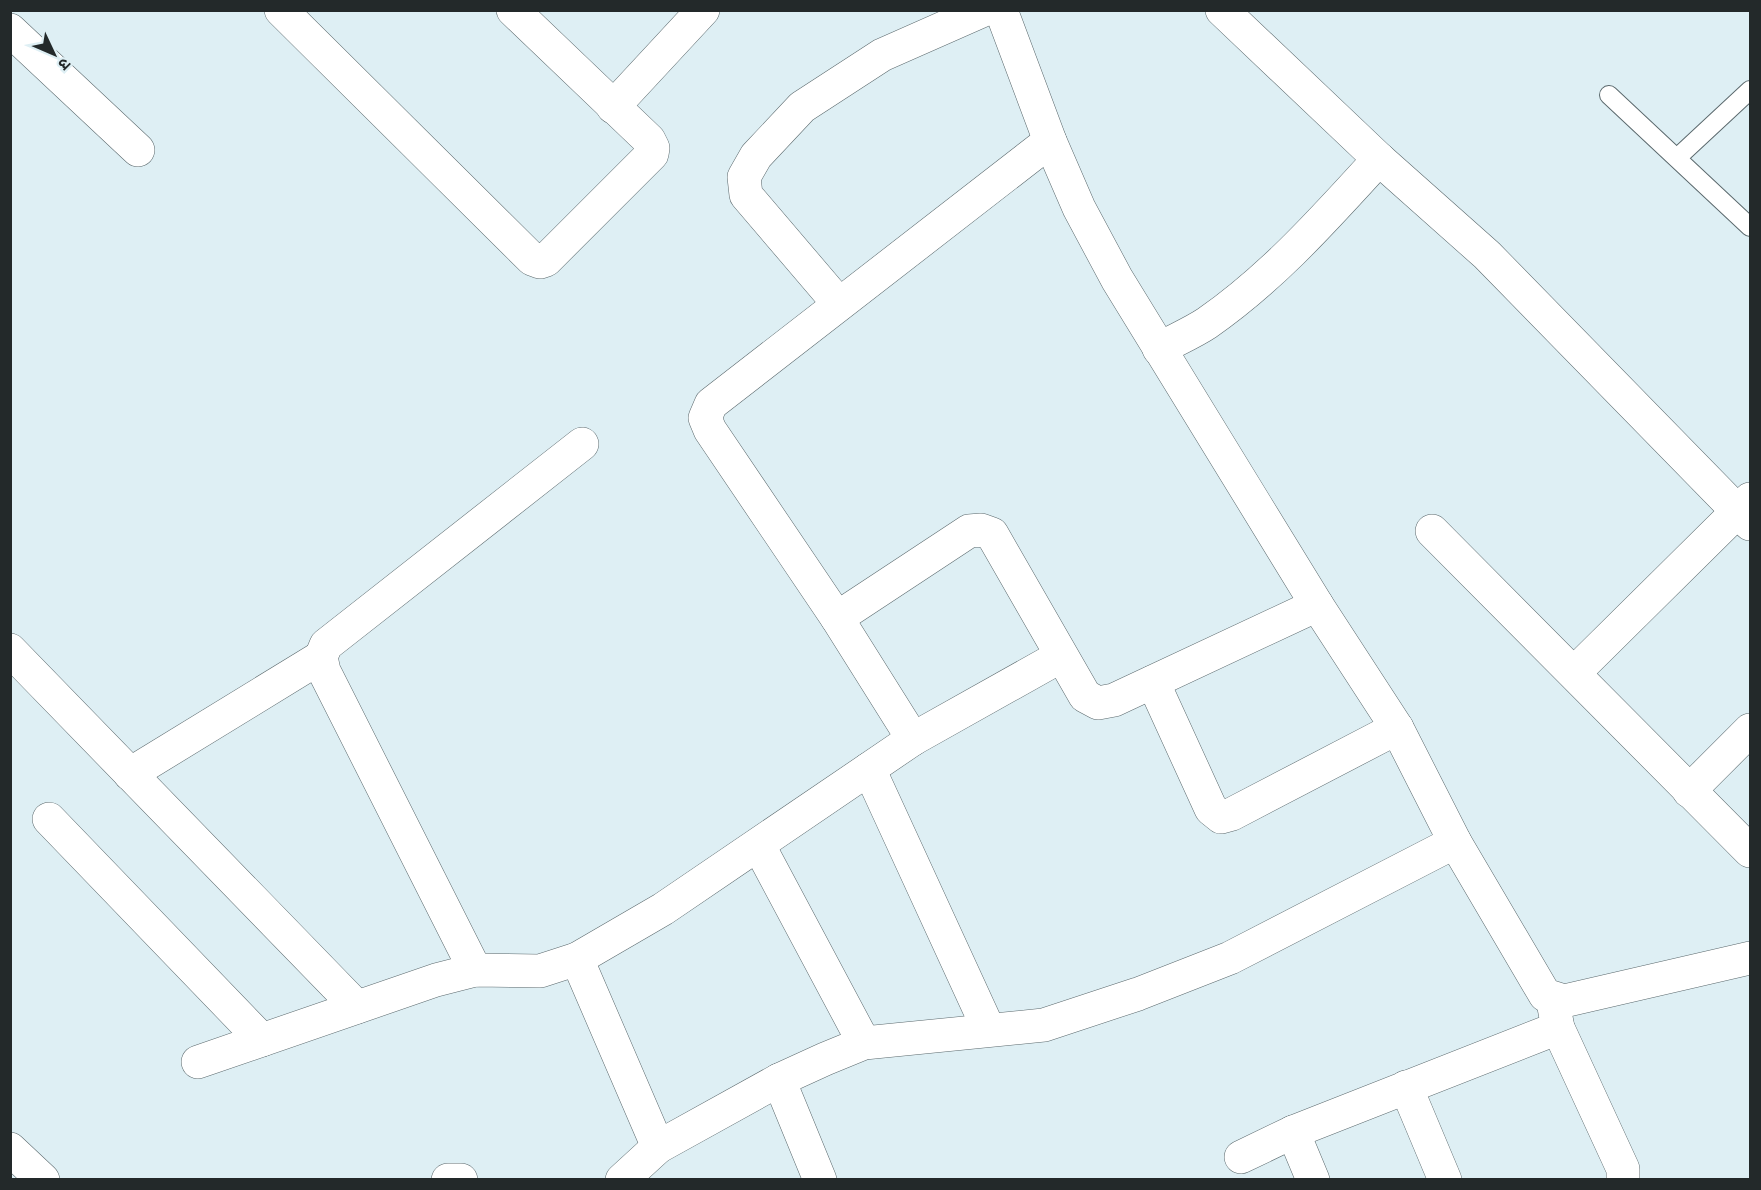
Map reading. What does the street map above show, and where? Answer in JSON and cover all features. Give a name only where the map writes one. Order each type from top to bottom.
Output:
[{"type":"street","points":[[281,10],[532,259],[540,262],[546,260],[652,154],[653,148],[649,140],[513,10]]},
{"type":"street","points":[[613,106],[703,10]]},
{"type":"street","points":[[839,304],[746,195],[744,177],[756,156],[802,107],[882,56],[984,10]]},
{"type":"street","points":[[1001,10],[1050,141],[1079,208],[1159,349],[1317,605],[1397,728],[1455,842],[1555,1014],[1623,1169],[1623,1179]]},
{"type":"street","points":[[1222,10],[1379,159],[1487,255],[1746,511],[1574,673]]},
{"type":"street","points":[[10,30],[138,150]]},
{"type":"street","points":[[913,739],[837,618],[710,430],[705,418],[711,404],[1050,141]]},
{"type":"street","points":[[1159,349],[1205,324],[1250,291],[1303,243],[1379,159]]},
{"type":"street","points":[[475,970],[324,671],[321,657],[326,645],[582,444]]},
{"type":"street","points":[[837,618],[969,531],[981,530],[992,534],[1085,696],[1098,703],[1114,700],[1317,605]]},
{"type":"street","points":[[1432,531],[1750,851]]},
{"type":"street","points":[[10,650],[357,1007]]},
{"type":"street","points":[[198,1062],[357,1007],[475,970],[540,971],[577,960],[663,909],[759,846],[913,739],[1061,656]]},
{"type":"street","points":[[130,774],[321,657]]},
{"type":"street","points":[[1153,682],[1211,809],[1221,817],[1232,814],[1397,728]]},
{"type":"street","points":[[1689,791],[1750,729]]},
{"type":"street","points":[[870,769],[988,1028]]},
{"type":"street","points":[[49,819],[262,1040]]},
{"type":"street","points":[[622,1179],[658,1147],[779,1080],[864,1043],[988,1028],[1044,1024],[1138,994],[1220,962],[1455,842]]},
{"type":"street","points":[[759,846],[864,1043]]},
{"type":"street","points":[[1241,1158],[1293,1132],[1406,1087],[1555,1014],[1564,1001],[1750,958]]},
{"type":"street","points":[[577,960],[658,1147]]},
{"type":"street","points":[[779,1080],[820,1179]]},
{"type":"street","points":[[1406,1087],[1445,1179]]},
{"type":"street","points":[[1293,1132],[1313,1179]]},
{"type":"street","points":[[10,1149],[43,1179]]},
{"type":"street","points":[[448,1179],[461,1179]]},
{"type":"lane","points":[[1678,157],[1750,90]]},
{"type":"lane","points":[[1609,95],[1678,157],[1750,228]]}]
